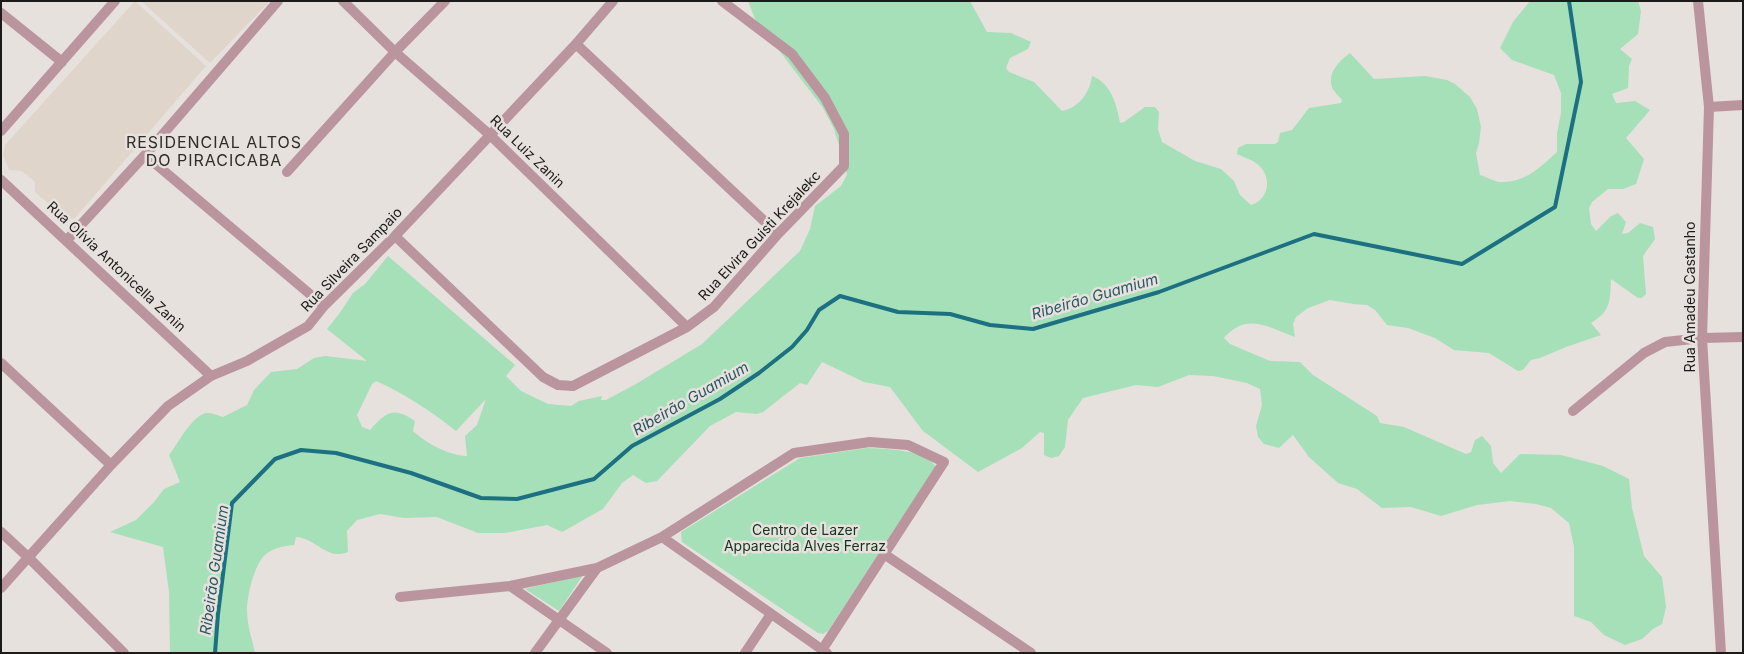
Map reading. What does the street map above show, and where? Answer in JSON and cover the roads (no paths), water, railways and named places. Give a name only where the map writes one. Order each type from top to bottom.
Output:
[{"type":"street","points":[[1,131],[115,1]]},
{"type":"street","points":[[67,240],[145,155],[278,1]]},
{"type":"street","name":"Rua Luiz Zanin","points":[[342,1],[395,52],[490,135],[687,327]]},
{"type":"street","points":[[287,172],[395,52],[444,1]]},
{"type":"street","name":"Rua Silveira Sampaio","points":[[1,588],[111,465],[168,406],[211,376],[247,360],[308,326],[324,306],[394,236],[576,44],[613,1]]},
{"type":"street","name":"Rua Elvira Guisti Krejalekc","points":[[394,236],[543,377],[558,385],[573,386],[687,327],[714,307],[778,234],[844,166],[844,134],[825,98],[792,54],[722,1]]},
{"type":"street","name":"Rua Amadeu Castanho","points":[[1698,1],[1709,107],[1702,338],[1721,653]]},
{"type":"street","points":[[1,12],[62,62]]},
{"type":"street","points":[[576,44],[778,234]]},
{"type":"street","points":[[1709,107],[1743,105]]},
{"type":"street","points":[[145,155],[324,306]]},
{"type":"street","name":"Rua Olívia Antonicella Zanin","points":[[1,180],[211,376]]},
{"type":"street","points":[[1573,411],[1644,353],[1665,342],[1702,338],[1743,338]]},
{"type":"street","points":[[1,363],[111,465]]},
{"type":"street","points":[[400,597],[510,586],[597,568],[662,537],[794,453],[870,442],[908,445],[944,462],[824,651],[662,537]]},
{"type":"street","points":[[1,532],[124,653]]},
{"type":"street","points":[[884,554],[1031,653]]},
{"type":"street","points":[[535,653],[597,568]]},
{"type":"street","points":[[510,586],[607,653]]},
{"type":"street","points":[[745,653],[771,614]]},
{"type":"waterway","name":"Ribeirão Guamium","points":[[215,653],[232,503],[275,459],[301,450],[336,453],[411,473],[481,498],[517,499],[594,479],[632,446],[720,399],[759,373],[792,347],[807,330],[819,310],[840,296],[898,312],[950,314],[990,325],[1033,329],[1159,292],[1314,234],[1462,264],[1555,207],[1581,82],[1569,1]]},
{"type":"district","name":"RESIDENCIAL ALTOS DO PIRACICABA","points":[[214,152]]},
{"type":"park label","name":"Centro de Lazer Apparecida Alves Ferraz","points":[[805,540]]}]
